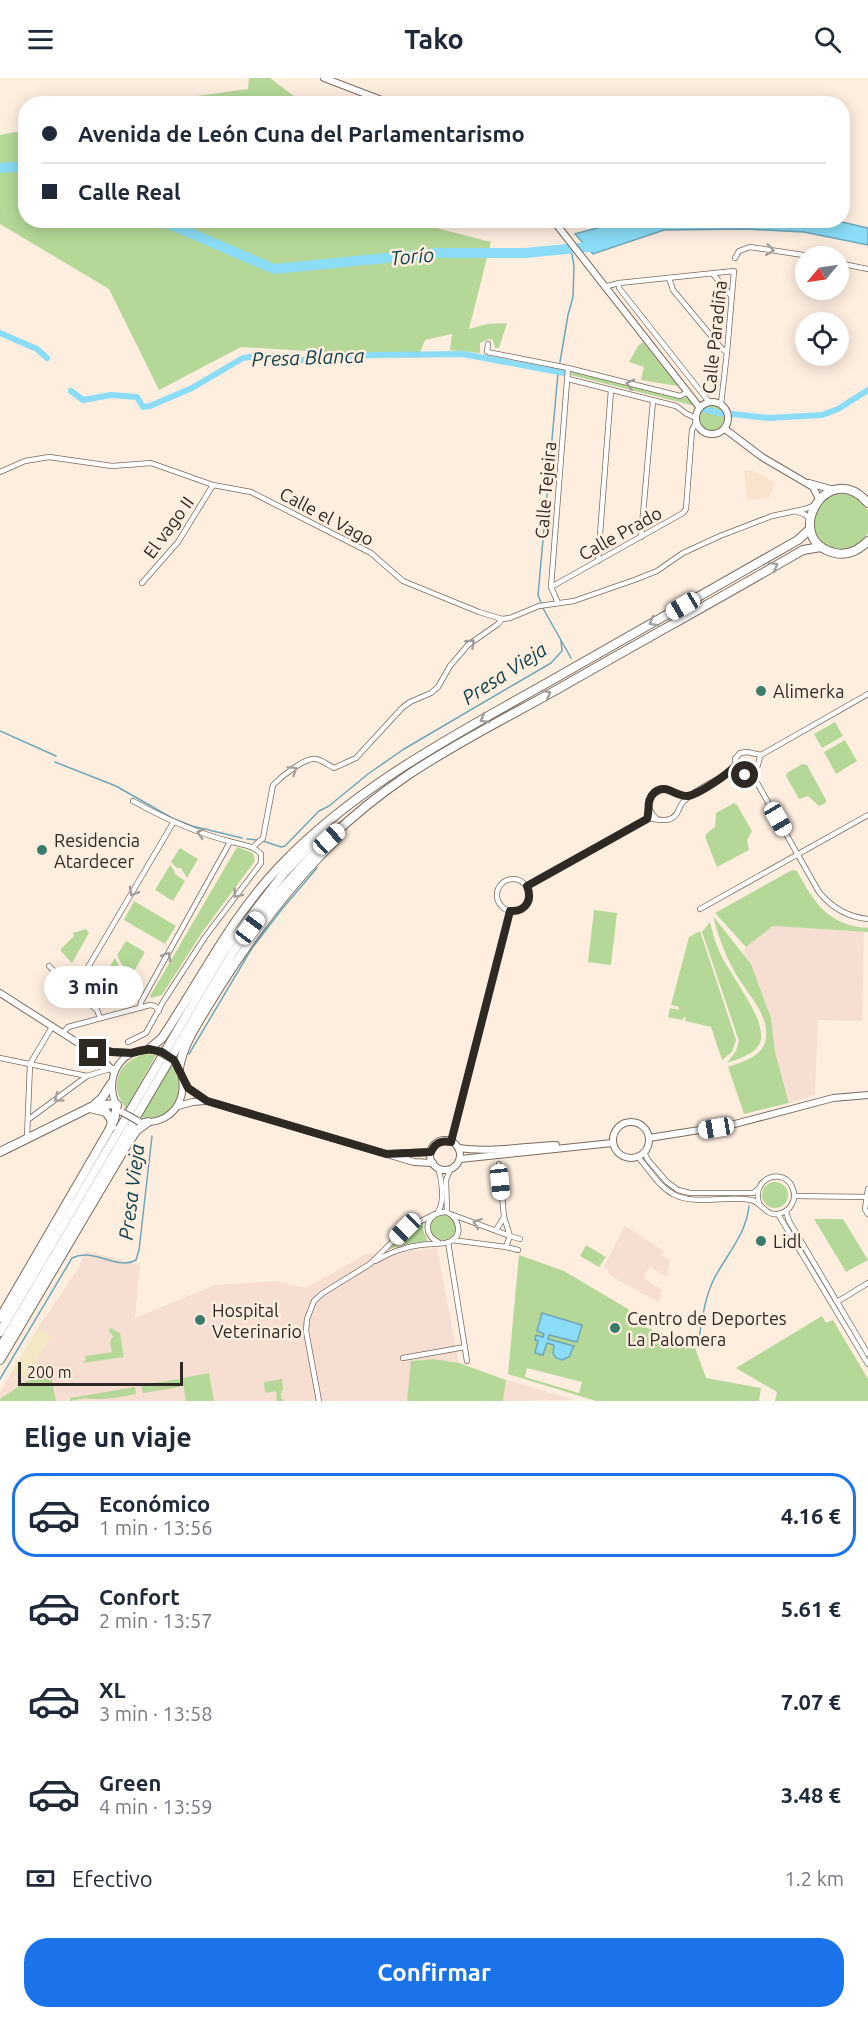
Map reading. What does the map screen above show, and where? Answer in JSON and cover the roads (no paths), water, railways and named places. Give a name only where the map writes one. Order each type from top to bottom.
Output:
[{"type":"highway","points":[[867,500],[850,491],[834,490],[817,502],[810,519],[810,529],[821,547],[839,554],[850,553],[868,541]]},
{"type":"highway","points":[[149,1049],[162,1038],[231,927],[278,868],[319,828],[355,799],[373,785],[505,706],[798,540],[810,529]]},
{"type":"highway","points":[[0,1348],[213,983],[250,928],[290,878],[380,795],[442,754],[803,550],[821,547]]},
{"type":"highway","points":[[176,1064],[240,956],[274,909],[349,827],[397,787],[442,754]]},
{"type":"highway","points":[[0,1332],[206,979],[243,923],[284,873],[323,832],[405,766]]},
{"type":"highway","points":[[0,1152],[90,1107],[102,1098],[111,1084]]},
{"type":"highway","points":[[0,1318],[112,1125],[118,1107],[90,1107]]},
{"type":"highway","points":[[90,1107],[106,1112],[112,1125]]},
{"type":"highway","points":[[0,1360],[128,1143],[137,1130],[148,1122]]},
{"type":"street","points":[[324,78],[371,96]]},
{"type":"street","points":[[559,228],[700,408]]},
{"type":"street","points":[[735,258],[739,251],[750,247],[795,254]]},
{"type":"street","points":[[849,265],[868,269]]},
{"type":"street","name":"Calle Paradiña","points":[[713,274],[734,271],[728,352],[721,404]]},
{"type":"street","points":[[604,287],[713,274],[732,297]]},
{"type":"street","points":[[669,278],[673,290],[722,349],[728,352]]},
{"type":"street","points":[[568,379],[676,406],[696,419],[701,430],[709,434],[717,434],[725,429],[728,416],[721,404],[709,402],[619,288],[619,284]]},
{"type":"street","points":[[488,344],[487,352],[568,368],[680,396],[686,393]]},
{"type":"street","name":"Calle Tejeira","points":[[558,603],[551,587],[568,368]]},
{"type":"street","points":[[598,561],[611,390]]},
{"type":"street","points":[[641,537],[653,401]]},
{"type":"street","points":[[696,419],[700,408],[709,402]]},
{"type":"street","name":"Calle Prado","points":[[551,587],[680,515],[686,509],[692,430],[696,419]]},
{"type":"street","points":[[253,847],[261,840],[273,785],[279,779],[311,758],[319,759],[334,768],[356,758],[402,708],[438,687],[450,666],[468,645],[498,624],[501,619],[510,618],[542,605],[574,601],[638,579],[657,571],[683,553],[720,536],[817,502],[815,490],[805,482],[762,456],[725,429]]},
{"type":"street","name":"Calle el Vago","points":[[0,472],[25,460],[49,457],[112,466],[151,463],[213,485],[251,492],[371,553],[403,581],[501,619]]},
{"type":"street","points":[[805,482],[834,490]]},
{"type":"street","name":"El vago II","points":[[142,584],[178,542],[213,485]]},
{"type":"street","points":[[793,511],[804,514],[810,519]]},
{"type":"street","points":[[527,886],[647,819],[665,820],[674,817],[678,814],[681,804],[689,796],[728,774],[738,772],[745,775],[752,774],[757,768],[761,755],[868,694]]},
{"type":"street","points":[[738,772],[735,759],[740,753],[761,755]]},
{"type":"street","points":[[754,754],[758,761]]},
{"type":"street","points":[[728,774],[735,766]]},
{"type":"street","points":[[752,774],[819,892],[827,902],[848,915],[868,920]]},
{"type":"street","points":[[647,819],[650,811],[649,801],[654,792],[664,788],[674,791],[681,804]]},
{"type":"street","points":[[677,795],[689,796]]},
{"type":"street","points":[[128,1042],[146,1033],[205,937],[261,863],[261,854],[253,847],[230,842],[173,823],[133,801]]},
{"type":"street","points":[[650,811],[656,818]]},
{"type":"street","points":[[700,909],[868,815]]},
{"type":"street","points":[[74,991],[173,823]]},
{"type":"street","points":[[140,1008],[141,1002],[225,855],[230,842]]},
{"type":"street","points":[[514,879],[524,882],[527,886],[530,896],[526,905],[518,911],[510,911],[501,906],[498,901],[498,891],[504,882],[514,879]]},
{"type":"street","points":[[451,1142],[510,911]]},
{"type":"street","points":[[49,966],[97,1010],[100,1018]]},
{"type":"street","points":[[0,993],[85,1047],[113,1069]]},
{"type":"street","points":[[63,1033],[68,1028],[100,1018],[163,1002]]},
{"type":"street","points":[[150,1005],[159,1011]]},
{"type":"street","points":[[27,1137],[30,1064],[52,1026]]},
{"type":"street","points":[[85,1047],[112,1052],[131,1053],[149,1049],[158,1051],[176,1064],[188,1088],[207,1101],[414,1162],[450,1170]]},
{"type":"street","points":[[28,1119],[87,1076],[113,1069],[131,1053]]},
{"type":"street","points":[[0,1058],[87,1076]]},
{"type":"street","points":[[113,1069],[111,1084],[118,1107],[138,1121],[160,1120],[170,1115],[182,1098],[183,1079]]},
{"type":"street","points":[[649,1138],[731,1125],[832,1098],[868,1095]]},
{"type":"street","points":[[178,1106],[207,1101]]},
{"type":"street","points":[[630,1122],[644,1128],[649,1138],[644,1152],[638,1157],[621,1156],[612,1143],[616,1129],[630,1122]]},
{"type":"street","points":[[438,1242],[430,1236],[427,1227],[431,1217],[441,1208],[441,1177],[431,1152],[433,1147],[441,1141],[451,1142],[458,1148],[476,1151],[522,1146],[580,1146]]},
{"type":"street","points":[[460,1159],[612,1143]]},
{"type":"street","points":[[458,1148],[460,1159],[450,1170],[446,1180],[449,1213],[457,1221],[458,1226],[458,1231],[450,1241],[467,1361]]},
{"type":"street","points":[[386,1154],[431,1152]]},
{"type":"street","points":[[638,1157],[661,1185],[675,1195],[688,1198],[753,1200],[767,1212],[778,1214],[786,1211],[792,1204],[794,1196],[790,1184],[781,1177],[769,1178],[753,1193],[686,1193],[667,1182],[644,1152]]},
{"type":"street","points":[[498,1164],[504,1217],[510,1236],[506,1247]]},
{"type":"street","points":[[758,1189],[759,1203]]},
{"type":"street","points":[[868,1189],[865,1209],[868,1214]]},
{"type":"street","points":[[794,1196],[867,1197]]},
{"type":"street","points":[[786,1211],[789,1221],[868,1354]]},
{"type":"street","points":[[370,1264],[405,1229],[436,1213],[449,1213],[520,1239]]},
{"type":"street","points":[[778,1214],[868,1364]]},
{"type":"street","points":[[496,1230],[504,1217]]},
{"type":"street","points":[[319,1400],[306,1331],[310,1310],[323,1293],[395,1251],[450,1241],[518,1250]]},
{"type":"street","points":[[837,1302],[868,1283]]},
{"type":"street","points":[[403,1358],[465,1347]]},
{"type":"water","points":[[850,224],[868,228],[868,245],[804,232],[746,229],[664,230],[593,254],[575,234],[597,228],[850,228]]},
{"type":"water","points":[[542,1313],[582,1325],[577,1342],[549,1335],[548,1339],[574,1346],[569,1357],[562,1360],[556,1358],[553,1353],[554,1345],[547,1343],[543,1355],[535,1353],[538,1341],[535,1340],[536,1335],[543,1337],[544,1334],[537,1331]]},
{"type":"waterway","name":"Torío","points":[[0,168],[18,167]]},
{"type":"waterway","name":"Torío","points":[[179,228],[274,269],[437,253],[525,253],[599,246]]},
{"type":"waterway","name":"Presa Vieja","points":[[560,362],[573,297],[574,266],[571,249]]},
{"type":"waterway","name":"Presa Blanca","points":[[0,333],[37,349],[47,358]]},
{"type":"waterway","name":"Presa Blanca","points":[[71,391],[83,400],[111,395],[137,397],[143,407],[150,406],[192,388],[243,358],[263,355],[288,361],[373,355],[463,354],[564,373]]},
{"type":"waterway","name":"Presa Vieja","points":[[558,373],[538,595],[571,658]]},
{"type":"waterway","name":"Presa Blanca","points":[[732,414],[769,418],[822,415],[838,409],[868,390]]},
{"type":"waterway","name":"Presa Blanca","points":[[702,409],[725,414]]},
{"type":"waterway","name":"Presa Vieja","points":[[263,841],[281,847],[285,846],[319,811],[329,806],[368,774],[404,749],[551,663],[562,651],[561,641]]},
{"type":"waterway","points":[[0,731],[56,756]]},
{"type":"waterway","points":[[55,762],[116,786],[172,818],[192,826],[242,838]]},
{"type":"waterway","points":[[247,839],[258,840]]},
{"type":"waterway","name":"Presa Vieja","points":[[189,1054],[252,948],[317,868]]},
{"type":"waterway","name":"Presa Vieja","points":[[0,1379],[72,1258],[89,1255],[122,1263],[136,1260],[152,1136]]},
{"type":"waterway","points":[[698,1344],[708,1293],[744,1226],[749,1206]]},
{"type":"place","name":"Alimerka","points":[[761,691]]},
{"type":"place","name":"Residencia Atardecer","points":[[42,850]]},
{"type":"place","name":"Lidl","points":[[761,1241]]},
{"type":"place","name":"Hospital Veterinario","points":[[200,1320]]},
{"type":"place","name":"Centro de Deportes La Palomera","points":[[615,1328]]}]
